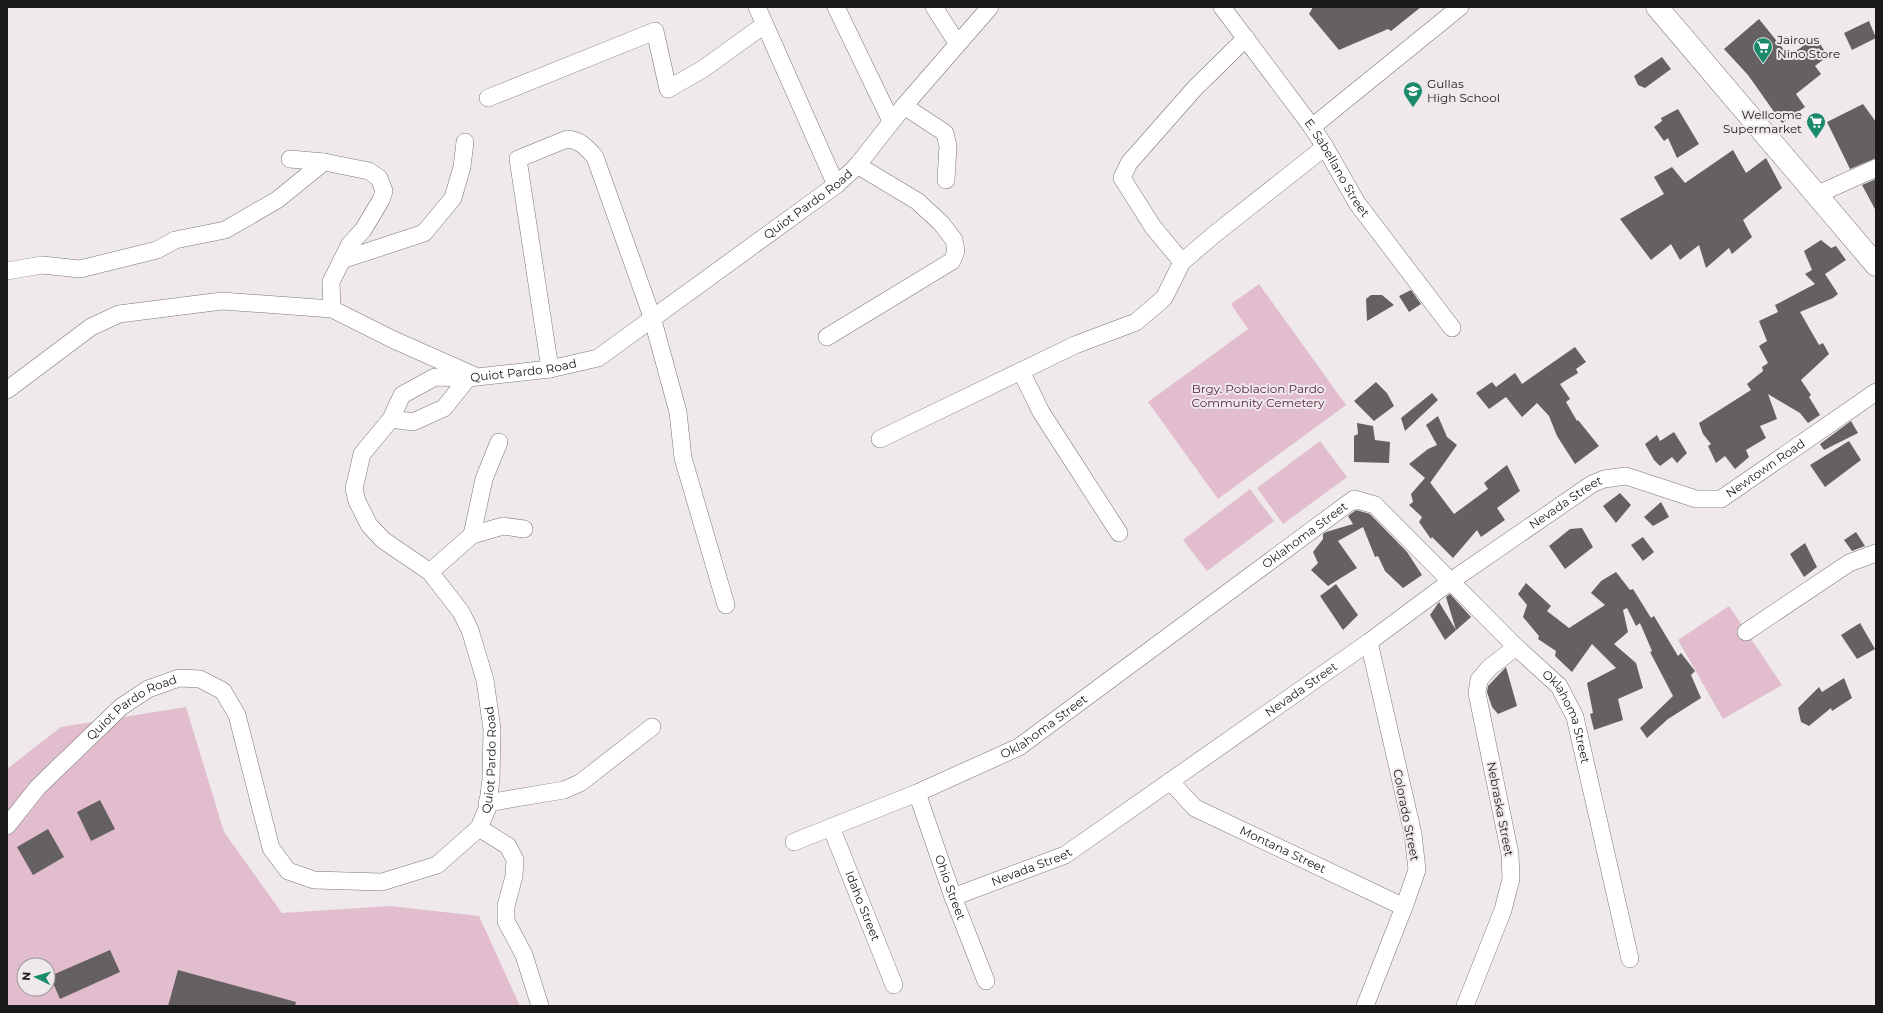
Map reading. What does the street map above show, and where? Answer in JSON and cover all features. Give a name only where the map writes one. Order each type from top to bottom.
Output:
[{"type":"main road","points":[[1657,7],[1876,265]]},
{"type":"street","points":[[757,7],[764,26],[836,185]]},
{"type":"street","points":[[836,7],[892,121]]},
{"type":"street","points":[[934,7],[957,43]]},
{"type":"street","name":"Quiot Pardo Road","points":[[7,826],[38,787],[121,707],[148,689],[179,678],[200,679],[223,691],[237,715],[271,848],[288,871],[314,880],[382,882],[437,865],[478,828],[487,803],[491,780],[492,729],[484,680],[470,630],[461,612],[430,572],[383,540],[369,525],[357,502],[354,489],[362,454],[391,419],[413,422],[444,408],[472,377],[550,369],[598,358],[652,317],[836,185],[858,165],[904,106],[957,43],[990,7]]},
{"type":"street","name":"E. Sabellano Street","points":[[1222,7],[1312,127],[1357,203],[1452,328]]},
{"type":"street","points":[[1312,127],[1460,7]]},
{"type":"street","points":[[488,98],[656,31],[668,89],[703,69],[764,26]]},
{"type":"street","points":[[1182,262],[1153,227],[1122,178],[1129,163],[1195,88],[1246,38]]},
{"type":"street","points":[[904,106],[945,133],[948,146],[946,180]]},
{"type":"street","points":[[550,369],[518,159],[567,139],[575,140],[584,144],[595,157],[652,317],[678,412],[683,458],[726,605]]},
{"type":"street","points":[[342,260],[424,232],[453,198],[462,167],[466,142]]},
{"type":"street","points":[[880,439],[1075,345],[1136,322],[1164,298],[1182,262],[1216,233],[1325,147]]},
{"type":"street","points":[[290,159],[324,162],[369,170],[379,178],[384,191],[381,200],[363,230],[350,244],[331,282],[332,309]]},
{"type":"street","points":[[7,271],[42,265],[80,269],[156,250],[175,240],[225,230],[277,200],[324,162]]},
{"type":"street","points":[[827,337],[952,261],[956,251],[954,240],[940,223],[917,201],[858,165]]},
{"type":"street","points":[[1816,195],[1876,168]]},
{"type":"street","points":[[7,390],[90,327],[119,314],[222,301],[332,309],[472,377]]},
{"type":"street","points":[[1021,371],[1040,412],[1119,533]]},
{"type":"street","points":[[391,419],[402,395],[435,378],[472,377]]},
{"type":"street","name":"Newtown Road","points":[[1643,482],[1696,499],[1721,499],[1876,392]]},
{"type":"street","points":[[472,535],[484,479],[499,442]]},
{"type":"street","name":"Nevada Street","points":[[953,897],[1065,855],[1369,642],[1450,581],[1592,484],[1604,479],[1626,476],[1643,482]]},
{"type":"street","name":"Oklahoma Street","points":[[794,842],[917,793],[1019,747],[1354,499],[1374,505],[1516,647],[1559,686],[1575,717],[1630,959]]},
{"type":"street","points":[[430,572],[472,535],[503,526],[524,529]]},
{"type":"street","points":[[1746,632],[1849,563],[1876,553]]},
{"type":"street","name":"Colorado Street","points":[[1365,1006],[1417,870],[1413,834],[1369,642]]},
{"type":"street","name":"Nebraska Street","points":[[1465,1006],[1503,910],[1511,879],[1510,854],[1477,693],[1479,680],[1489,668],[1516,647]]},
{"type":"street","points":[[487,803],[546,794],[574,786],[652,727]]},
{"type":"street","name":"Montana Street","points":[[1170,781],[1196,808],[1404,907]]},
{"type":"street","name":"Ohio Street","points":[[917,793],[953,897],[986,981]]},
{"type":"street","name":"Idaho Street","points":[[831,827],[894,985]]},
{"type":"street","points":[[478,828],[508,846],[516,860],[514,876],[506,906],[506,921],[524,955],[540,1006]]},
{"type":"green space","name":"Brgy. Poblacion Pardo Community Cemetery","points":[[1259,284],[1346,405],[1218,499],[1148,402],[1248,329],[1231,304]]},
{"type":"green space","points":[[1320,441],[1347,477],[1283,524],[1257,488]]},
{"type":"green space","points":[[1250,489],[1274,521],[1207,571],[1183,540]]},
{"type":"green space","points":[[1729,606],[1782,685],[1723,719],[1678,640]]},
{"type":"green space","points":[[186,707],[224,832],[282,913],[390,906],[479,916],[520,1006],[7,1006],[7,769],[61,727]]},
{"type":"building","points":[[1313,7],[1421,7],[1391,31],[1388,29],[1339,50],[1309,14]]},
{"type":"building","points":[[1759,19],[1789,56],[1813,39],[1815,43],[1818,41],[1828,56],[1815,66],[1821,74],[1796,94],[1805,107],[1782,123],[1748,75],[1724,49]]},
{"type":"building","points":[[1869,21],[1876,38],[1852,50],[1844,33]]},
{"type":"building","points":[[1662,57],[1671,69],[1645,88],[1638,85],[1634,76]]},
{"type":"building","points":[[1863,104],[1876,122],[1876,158],[1850,169],[1827,122]]},
{"type":"building","points":[[1678,109],[1699,144],[1677,158],[1668,138],[1664,141],[1654,127],[1662,121],[1661,118]]},
{"type":"building","points":[[1733,150],[1746,173],[1766,158],[1782,188],[1743,220],[1752,237],[1732,254],[1729,248],[1706,268],[1699,245],[1680,260],[1671,244],[1651,260],[1620,219],[1664,194],[1654,177],[1672,167],[1685,183]]},
{"type":"building","points":[[1876,179],[1876,211],[1862,185]]},
{"type":"building","points":[[1821,240],[1831,248],[1836,246],[1846,260],[1825,274],[1838,294],[1833,298],[1800,312],[1819,345],[1823,343],[1829,354],[1801,380],[1811,395],[1809,397],[1820,415],[1808,423],[1800,413],[1768,394],[1777,419],[1760,426],[1766,438],[1746,450],[1749,457],[1735,469],[1725,456],[1716,463],[1708,446],[1711,444],[1703,434],[1699,423],[1751,390],[1747,384],[1763,371],[1762,367],[1768,363],[1759,346],[1767,341],[1759,321],[1778,312],[1775,305],[1815,284],[1805,274],[1812,270],[1804,251]]},
{"type":"building","points":[[1411,290],[1421,304],[1409,312],[1399,296]]},
{"type":"building","points":[[1371,295],[1382,295],[1394,305],[1367,321],[1366,299]]},
{"type":"building","points":[[1575,347],[1586,362],[1576,369],[1578,373],[1560,384],[1570,399],[1566,402],[1577,421],[1578,420],[1599,446],[1575,464],[1557,436],[1549,416],[1537,403],[1522,417],[1506,397],[1489,409],[1476,393],[1492,382],[1496,387],[1515,373],[1522,384]]},
{"type":"building","points":[[1376,382],[1387,393],[1394,406],[1374,421],[1354,401]]},
{"type":"building","points":[[1432,393],[1438,400],[1405,431],[1401,418]]},
{"type":"building","points":[[1438,416],[1447,437],[1457,445],[1430,483],[1454,514],[1488,489],[1484,483],[1507,465],[1520,491],[1497,508],[1505,520],[1481,537],[1477,530],[1453,558],[1432,537],[1431,539],[1419,522],[1422,517],[1409,505],[1413,502],[1411,494],[1425,478],[1409,464],[1428,449],[1437,445],[1426,425]]},
{"type":"building","points":[[1851,421],[1858,433],[1824,450],[1820,444]]},
{"type":"building","points":[[1357,423],[1373,426],[1375,440],[1390,442],[1389,463],[1354,462],[1354,436],[1358,434]]},
{"type":"building","points":[[1674,432],[1687,453],[1677,463],[1672,457],[1660,466],[1654,460],[1645,444],[1657,435],[1660,441]]},
{"type":"building","points":[[1849,441],[1861,460],[1825,487],[1810,465]]},
{"type":"building","points":[[1620,493],[1631,505],[1616,523],[1603,506]]},
{"type":"building","points":[[1661,502],[1669,517],[1653,526],[1644,517]]},
{"type":"building","points":[[1356,510],[1370,514],[1407,552],[1422,575],[1403,588],[1385,571],[1378,556],[1375,557],[1363,527],[1338,541],[1357,568],[1328,586],[1311,570],[1318,563],[1313,552],[1323,539],[1323,534],[1353,524],[1348,516]]},
{"type":"building","points":[[1582,528],[1593,547],[1565,569],[1549,546],[1570,529]]},
{"type":"building","points":[[1856,532],[1865,546],[1852,551],[1844,540]]},
{"type":"building","points":[[1643,537],[1654,552],[1643,561],[1631,545]]},
{"type":"building","points":[[1805,543],[1817,567],[1804,577],[1790,554]]},
{"type":"building","points":[[1616,572],[1630,590],[1633,589],[1651,618],[1654,616],[1678,656],[1681,653],[1695,671],[1691,675],[1701,698],[1668,719],[1647,738],[1640,728],[1673,696],[1650,652],[1652,651],[1640,623],[1636,626],[1627,608],[1623,610],[1628,632],[1614,644],[1636,663],[1643,688],[1618,699],[1623,720],[1594,730],[1590,714],[1593,713],[1587,683],[1616,668],[1592,644],[1572,672],[1555,656],[1556,651],[1538,639],[1539,636],[1523,617],[1527,605],[1518,594],[1526,583],[1551,606],[1547,611],[1569,628],[1605,605],[1591,593],[1601,581]]},
{"type":"building","points":[[1336,584],[1358,615],[1343,630],[1320,596]]},
{"type":"building","points":[[1450,594],[1471,617],[1445,640],[1430,615],[1439,602],[1456,630],[1446,597]]},
{"type":"building","points":[[1860,623],[1875,649],[1857,659],[1841,635]]},
{"type":"building","points":[[1506,667],[1517,706],[1498,714],[1492,707],[1487,692],[1488,686]]},
{"type":"building","points":[[1844,678],[1852,698],[1832,711],[1831,708],[1809,726],[1801,722],[1798,708],[1819,687],[1822,692]]},
{"type":"building","points":[[100,800],[115,829],[91,841],[77,812]]},
{"type":"building","points":[[48,829],[64,857],[33,875],[17,847]]},
{"type":"building","points":[[110,950],[120,972],[60,999],[56,990],[56,973]]},
{"type":"building","points":[[178,970],[296,1002],[295,1006],[168,1006]]},
{"type":"place","name":"Jairous Nino Store","points":[[1763,64]]},
{"type":"place","name":"Gullas High School","points":[[1413,108]]},
{"type":"place","name":"Wellcome Supermarket","points":[[1816,139]]}]
